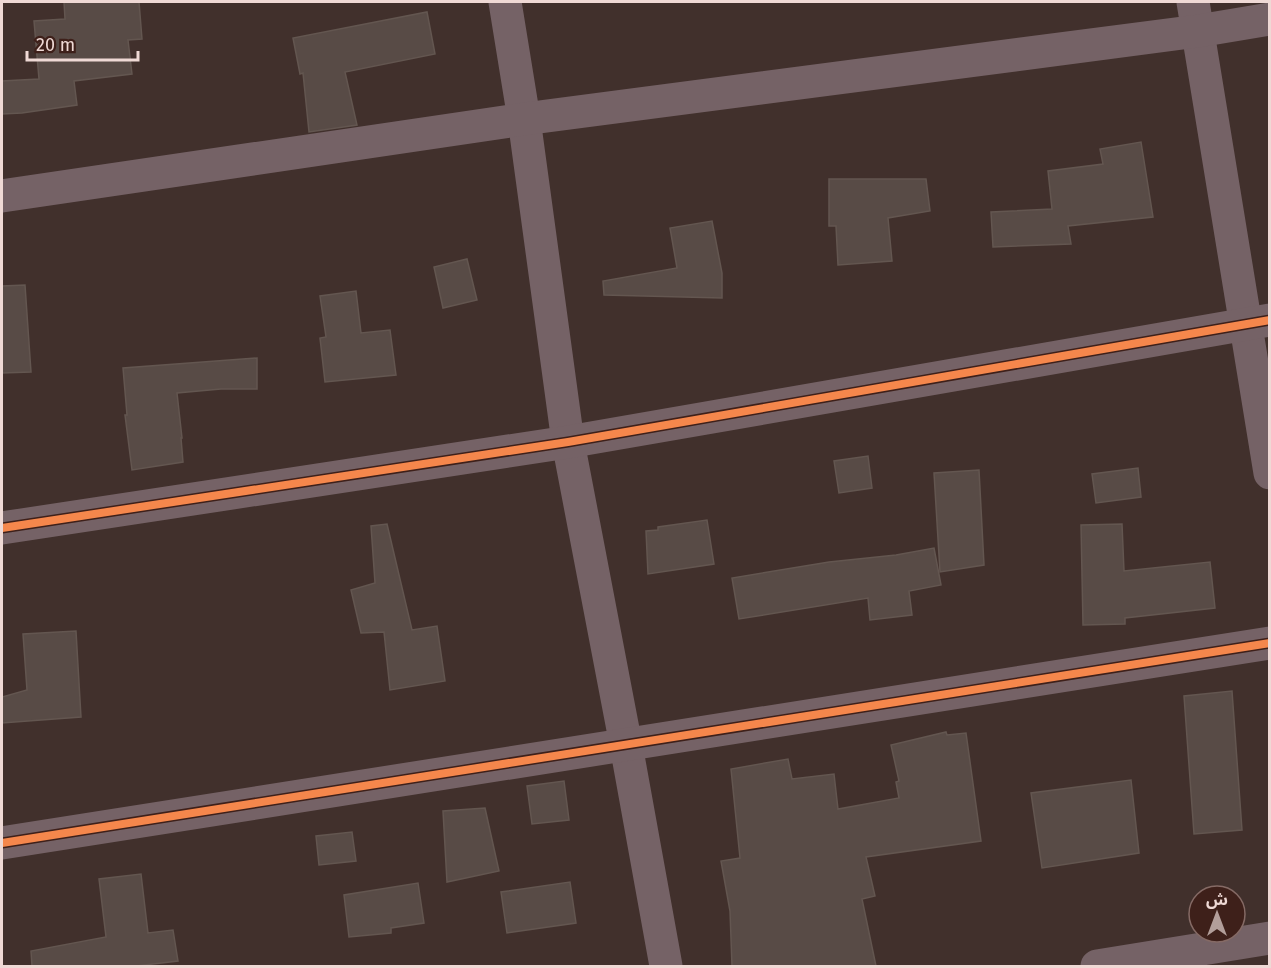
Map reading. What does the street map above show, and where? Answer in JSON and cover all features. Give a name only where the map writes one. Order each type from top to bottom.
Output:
[{"type":"street","points":[[505,2],[524,119],[568,442],[666,966]]},
{"type":"street","points":[[1196,16],[1257,322],[1269,473]]},
{"type":"street","points":[[2,196],[1196,16],[1269,19]]},
{"type":"street","points":[[2,528],[568,442],[1257,322]]},
{"type":"street","points":[[2,843],[1269,643]]},
{"type":"street","points":[[1097,966],[1269,938]]},
{"type":"building","points":[[64,2],[139,2],[142,39],[128,40],[132,74],[74,81],[77,105],[2,114],[2,81],[39,79],[34,21],[65,19]]},
{"type":"building","points":[[427,12],[435,54],[345,72],[357,125],[309,132],[303,73],[300,74],[293,38]]},
{"type":"building","points":[[1141,142],[1153,217],[1068,226],[1071,244],[993,247],[991,212],[1052,209],[1048,171],[1103,164],[1100,149]]},
{"type":"building","points":[[829,179],[926,179],[930,211],[888,218],[892,261],[838,265],[836,226],[829,226]]},
{"type":"building","points":[[712,221],[722,273],[722,298],[604,295],[603,281],[677,268],[670,228]]},
{"type":"building","points":[[467,259],[477,300],[443,308],[434,267]]},
{"type":"building","points":[[25,285],[31,372],[2,373],[2,286]]},
{"type":"building","points":[[356,291],[361,333],[390,330],[396,375],[325,382],[320,338],[326,337],[320,296]]},
{"type":"building","points":[[257,358],[257,389],[177,393],[183,462],[132,470],[125,415],[127,415],[123,368]]},
{"type":"building","points":[[868,456],[872,488],[839,493],[834,461]]},
{"type":"building","points":[[1138,468],[1141,497],[1096,503],[1092,474]]},
{"type":"building","points":[[979,470],[984,565],[940,572],[934,473]]},
{"type":"building","points":[[707,520],[714,564],[648,574],[646,531],[658,530],[658,527]]},
{"type":"building","points":[[387,524],[412,630],[437,626],[445,681],[390,690],[384,632],[361,633],[351,590],[375,583],[371,526]]},
{"type":"building","points":[[1122,524],[1124,571],[1210,562],[1215,608],[1125,618],[1125,624],[1083,625],[1081,525]]},
{"type":"building","points":[[934,548],[941,585],[909,591],[912,615],[870,620],[868,598],[739,619],[732,578]]},
{"type":"building","points":[[76,631],[81,717],[2,723],[2,697],[27,690],[23,634]]},
{"type":"building","points":[[1232,691],[1242,830],[1194,834],[1184,696]]},
{"type":"building","points":[[946,732],[947,735],[966,733],[981,841],[866,857],[875,896],[862,899],[876,966],[732,966],[730,911],[721,861],[740,858],[731,769],[788,759],[792,779],[834,774],[838,809],[899,798],[896,782],[899,781],[891,745]]},
{"type":"building","points":[[1131,780],[1139,853],[1042,868],[1031,793]]},
{"type":"building","points":[[564,781],[569,820],[532,824],[527,786]]},
{"type":"building","points":[[485,808],[499,871],[447,882],[443,811]]},
{"type":"building","points":[[352,832],[356,861],[319,865],[316,836]]},
{"type":"building","points":[[141,874],[148,933],[173,930],[178,961],[136,966],[32,966],[31,951],[106,937],[99,879]]},
{"type":"building","points":[[570,882],[576,923],[507,933],[501,892]]},
{"type":"building","points":[[418,883],[424,923],[391,928],[391,933],[349,937],[344,895]]},
{"type":"cycle path","points":[[2,528],[568,442],[1270,320]]},
{"type":"cycle path","points":[[2,843],[1270,643]]}]
